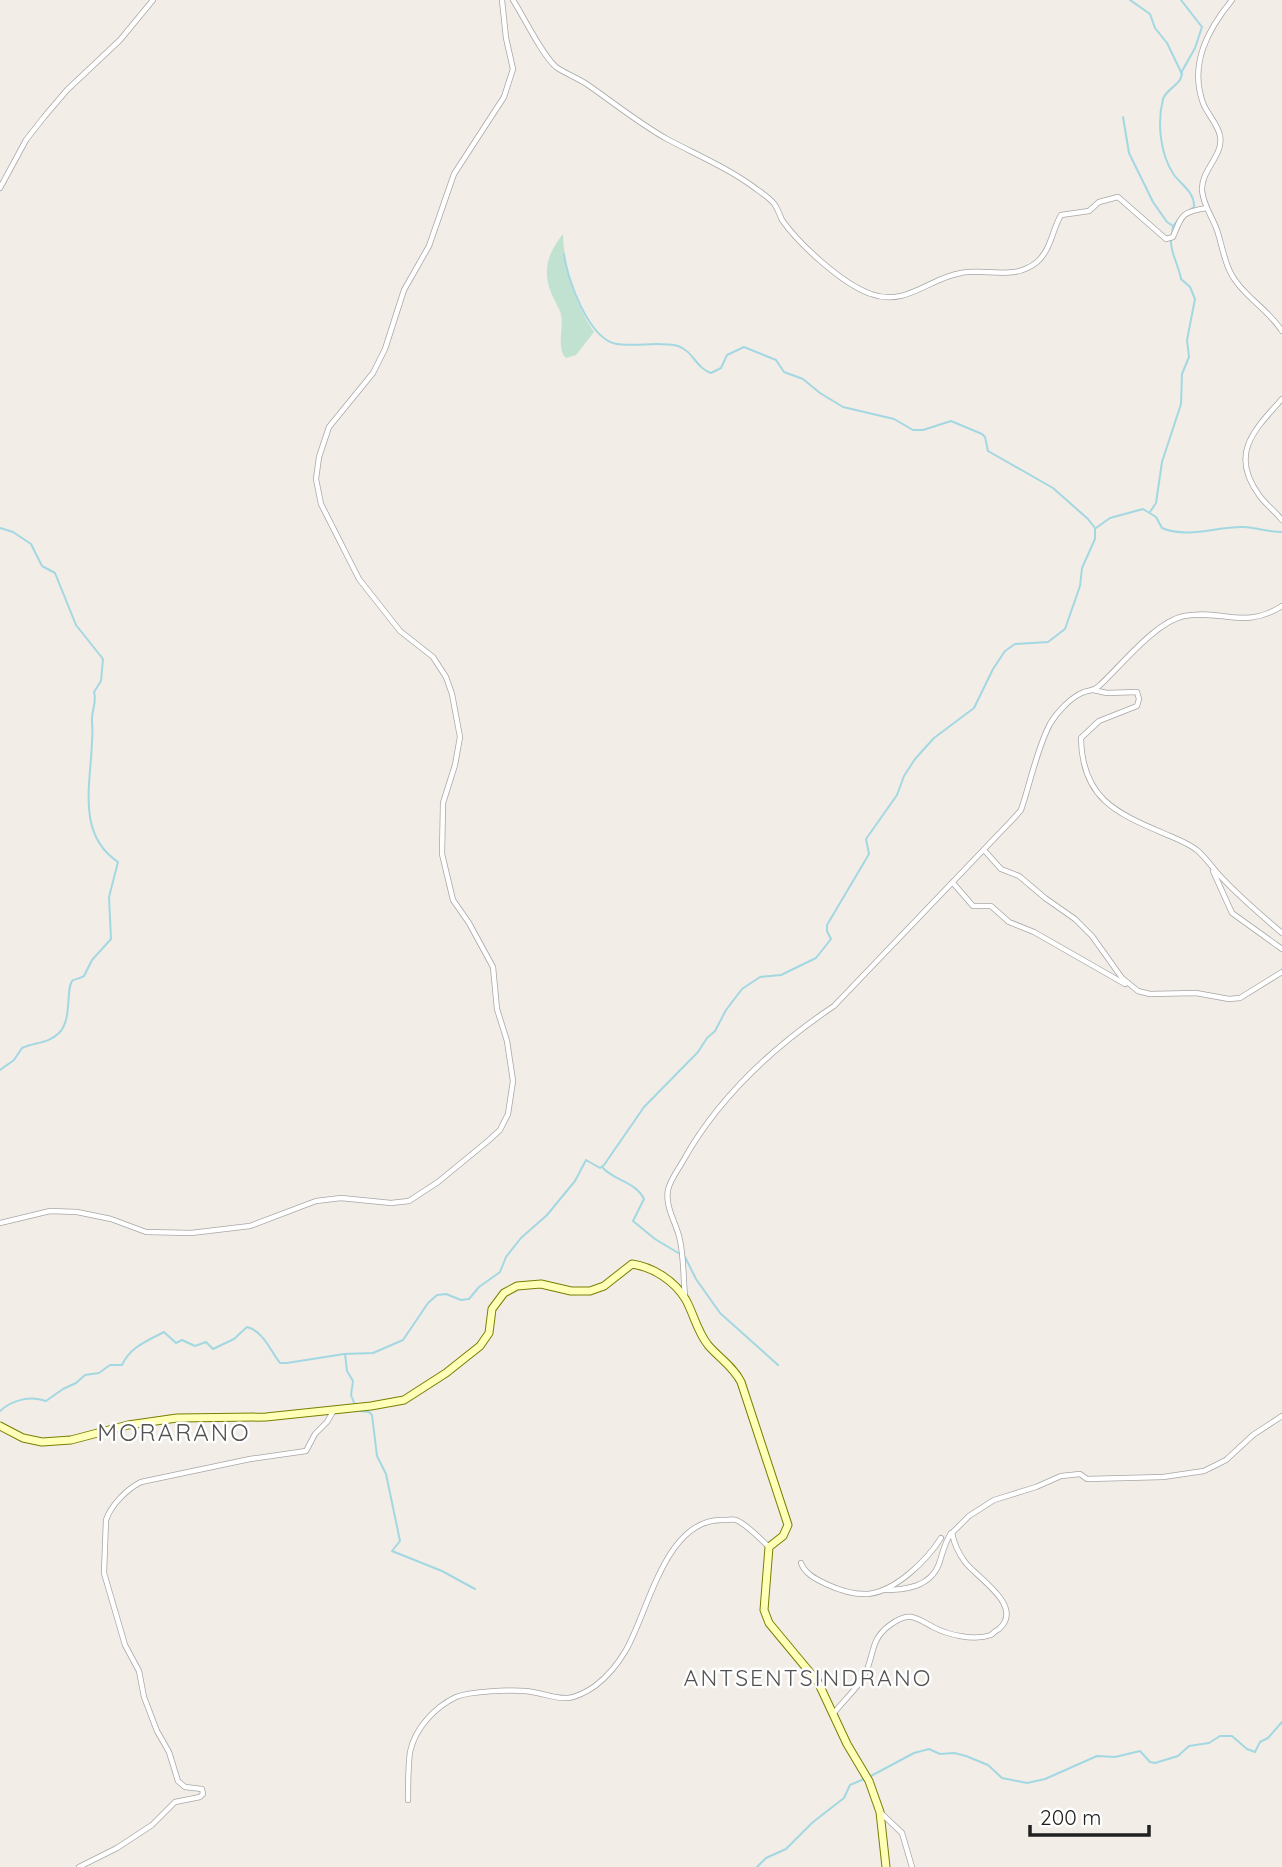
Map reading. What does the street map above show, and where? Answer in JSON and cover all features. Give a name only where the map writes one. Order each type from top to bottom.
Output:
[{"type":"street","points":[[0,188],[26,140],[44,117],[67,90],[120,40],[153,0]]},
{"type":"street","points":[[0,1223],[50,1211],[77,1212],[111,1219],[146,1232],[191,1233],[250,1226],[328,1199],[391,1203],[409,1201],[438,1182],[488,1141],[500,1130],[508,1114],[513,1081],[507,1041],[497,1009],[493,967],[453,900],[442,855],[443,803],[455,765],[460,737],[452,694],[446,677],[433,656],[400,631],[359,579],[321,504],[316,479],[319,457],[329,427],[363,387],[385,349],[404,290],[429,246],[454,174],[504,97],[513,69],[502,0]]},
{"type":"street","points":[[513,0],[555,66],[666,138],[707,158],[755,188],[775,204],[783,220],[837,276],[869,294],[890,297],[917,292],[947,276],[960,273],[978,271],[1010,274],[1023,271],[1047,251],[1061,215],[1089,211],[1108,198],[1118,197],[1166,239],[1172,238],[1179,219],[1194,210],[1207,208]]},
{"type":"street","points":[[1232,0],[1207,35],[1200,58],[1199,82],[1203,103],[1220,136],[1218,150],[1202,182],[1207,208],[1216,228],[1228,270],[1235,282],[1282,331]]},
{"type":"street","points":[[1282,399],[1256,428],[1248,443],[1245,458],[1252,484],[1282,520]]},
{"type":"street","points":[[1093,690],[1114,668],[1171,620],[1200,614],[1255,619],[1282,606]]},
{"type":"street","points":[[886,1867],[880,1812],[867,1778],[847,1744],[818,1682],[769,1623],[764,1610],[769,1547],[783,1536],[788,1525],[741,1382],[735,1372],[708,1345],[694,1323],[685,1299],[679,1235],[671,1219],[667,1191],[706,1124],[736,1086],[805,1025],[834,1006],[1021,810],[1051,723],[1063,707],[1083,692],[1137,692],[1139,699],[1137,706],[1099,722],[1081,738],[1081,758],[1085,773],[1100,798],[1138,822],[1156,828],[1196,849],[1222,878],[1282,933]]},
{"type":"street","points":[[984,850],[1001,869],[1019,876],[1075,919],[1092,936],[1129,986]]},
{"type":"street","points":[[1210,864],[1232,913],[1282,949]]},
{"type":"street","points":[[953,883],[973,906],[991,906],[1009,922],[1034,932],[1129,986],[1150,994],[1196,993],[1228,999],[1240,998],[1282,972]]},
{"type":"street","points":[[0,1426],[23,1438],[42,1442],[71,1440],[128,1426],[177,1418],[266,1417],[404,1400],[446,1373],[480,1346],[489,1333],[492,1309],[504,1293],[517,1286],[541,1284],[571,1292],[590,1291],[604,1286],[632,1264],[660,1273],[685,1299]]},
{"type":"street","points":[[79,1867],[117,1848],[152,1825],[175,1802],[203,1794],[202,1789],[185,1787],[178,1781],[169,1752],[144,1698],[139,1671],[125,1645],[104,1573],[108,1512],[128,1490],[141,1482],[250,1458],[306,1451],[315,1434],[335,1409]]},
{"type":"street","points":[[801,1563],[803,1569],[816,1578],[840,1590],[870,1594],[915,1586],[927,1581],[934,1574],[943,1546],[951,1533],[969,1516],[994,1500],[1061,1476],[1080,1474],[1087,1479],[1163,1477],[1204,1471],[1226,1460],[1253,1435],[1282,1416]]},
{"type":"street","points":[[408,1800],[411,1750],[418,1733],[431,1714],[458,1696],[521,1691],[569,1699],[596,1685],[615,1667],[627,1648],[667,1559],[679,1540],[701,1523],[715,1519],[736,1520],[769,1547]]},
{"type":"street","points":[[834,1713],[864,1676],[874,1642],[883,1630],[896,1620],[906,1616],[920,1618],[934,1628],[955,1635],[976,1637],[991,1635],[1004,1624],[1006,1607],[982,1577],[965,1563],[951,1533]]},
{"type":"street","points":[[883,1590],[915,1570],[942,1538]]},
{"type":"street","points":[[880,1812],[902,1833],[912,1867]]},
{"type":"green space","points":[[563,234],[572,285],[581,310],[594,332],[576,355],[566,358],[561,349],[560,310],[547,279],[550,256]]},
{"type":"waterway","points":[[1130,0],[1150,14],[1155,28],[1167,43],[1182,74],[1163,99],[1160,128],[1169,167],[1194,202],[1194,207],[1188,211]]},
{"type":"waterway","points":[[1181,0],[1202,27],[1195,48],[1181,73]]},
{"type":"waterway","points":[[1123,117],[1129,153],[1153,202],[1173,226],[1172,234]]},
{"type":"waterway","points":[[1174,225],[1184,213]]},
{"type":"waterway","points":[[1150,512],[1156,503],[1162,462],[1181,404],[1182,374],[1189,357],[1187,340],[1195,299],[1190,287],[1181,279],[1171,240]]},
{"type":"waterway","points":[[0,1411],[22,1400],[34,1398],[46,1401],[85,1375],[99,1373],[110,1365],[122,1365],[134,1349],[164,1332],[176,1343],[182,1340],[195,1346],[206,1342],[213,1349],[234,1339],[247,1327],[262,1337],[280,1363],[287,1363],[344,1354],[373,1353],[403,1340],[428,1303],[437,1295],[446,1294],[461,1300],[469,1299],[479,1287],[500,1272],[506,1257],[521,1238],[547,1215],[575,1181],[586,1160],[600,1168],[604,1165],[644,1107],[715,1031],[726,1010],[742,989],[760,977],[781,975],[816,958],[831,939],[827,925],[869,854],[866,839],[897,795],[904,776],[915,759],[934,738],[974,708],[1005,651],[1015,644],[1048,642],[1065,629],[1080,586],[1082,568],[1095,539],[1095,528],[1053,488],[988,451],[982,434],[951,421],[923,430],[913,430],[894,419],[843,407],[803,379],[784,372],[776,360],[744,347],[727,355],[721,368],[711,373],[678,346],[624,345],[607,340],[597,332],[581,307],[564,254]]},
{"type":"waterway","points":[[1096,528],[1110,518],[1143,509],[1156,517],[1162,528],[1172,531],[1193,532],[1244,527],[1282,532]]},
{"type":"waterway","points":[[0,528],[13,532],[31,544],[42,566],[55,573],[76,625],[103,659],[101,681],[94,692],[89,807],[96,837],[118,862],[109,897],[111,939],[92,960],[84,976],[73,980],[63,1027],[50,1039],[22,1048],[14,1060],[0,1070]]},
{"type":"waterway","points":[[603,1168],[631,1185],[644,1199],[633,1221],[655,1239],[685,1257],[696,1279],[720,1313],[778,1365]]},
{"type":"waterway","points":[[345,1354],[347,1371],[353,1381],[351,1395],[355,1405]]},
{"type":"waterway","points":[[360,1411],[372,1415],[377,1456],[386,1474],[400,1541],[392,1551],[442,1571],[475,1589]]},
{"type":"waterway","points":[[869,1777],[914,1753],[929,1749],[940,1754],[966,1756],[988,1765],[1002,1778],[1027,1783],[1045,1779],[1097,1756],[1115,1757],[1140,1751],[1150,1762],[1155,1763],[1178,1756],[1189,1746],[1209,1743],[1220,1736],[1232,1736],[1247,1749],[1255,1752],[1260,1742],[1268,1738],[1282,1722]]},
{"type":"waterway","points":[[757,1867],[766,1858],[786,1849],[813,1822],[844,1798],[850,1785],[864,1779]]},
{"type":"district","name":"MORARANO","points":[[174,1433]]},
{"type":"district","name":"ANTSENTSINDRANO","points":[[808,1678]]}]
